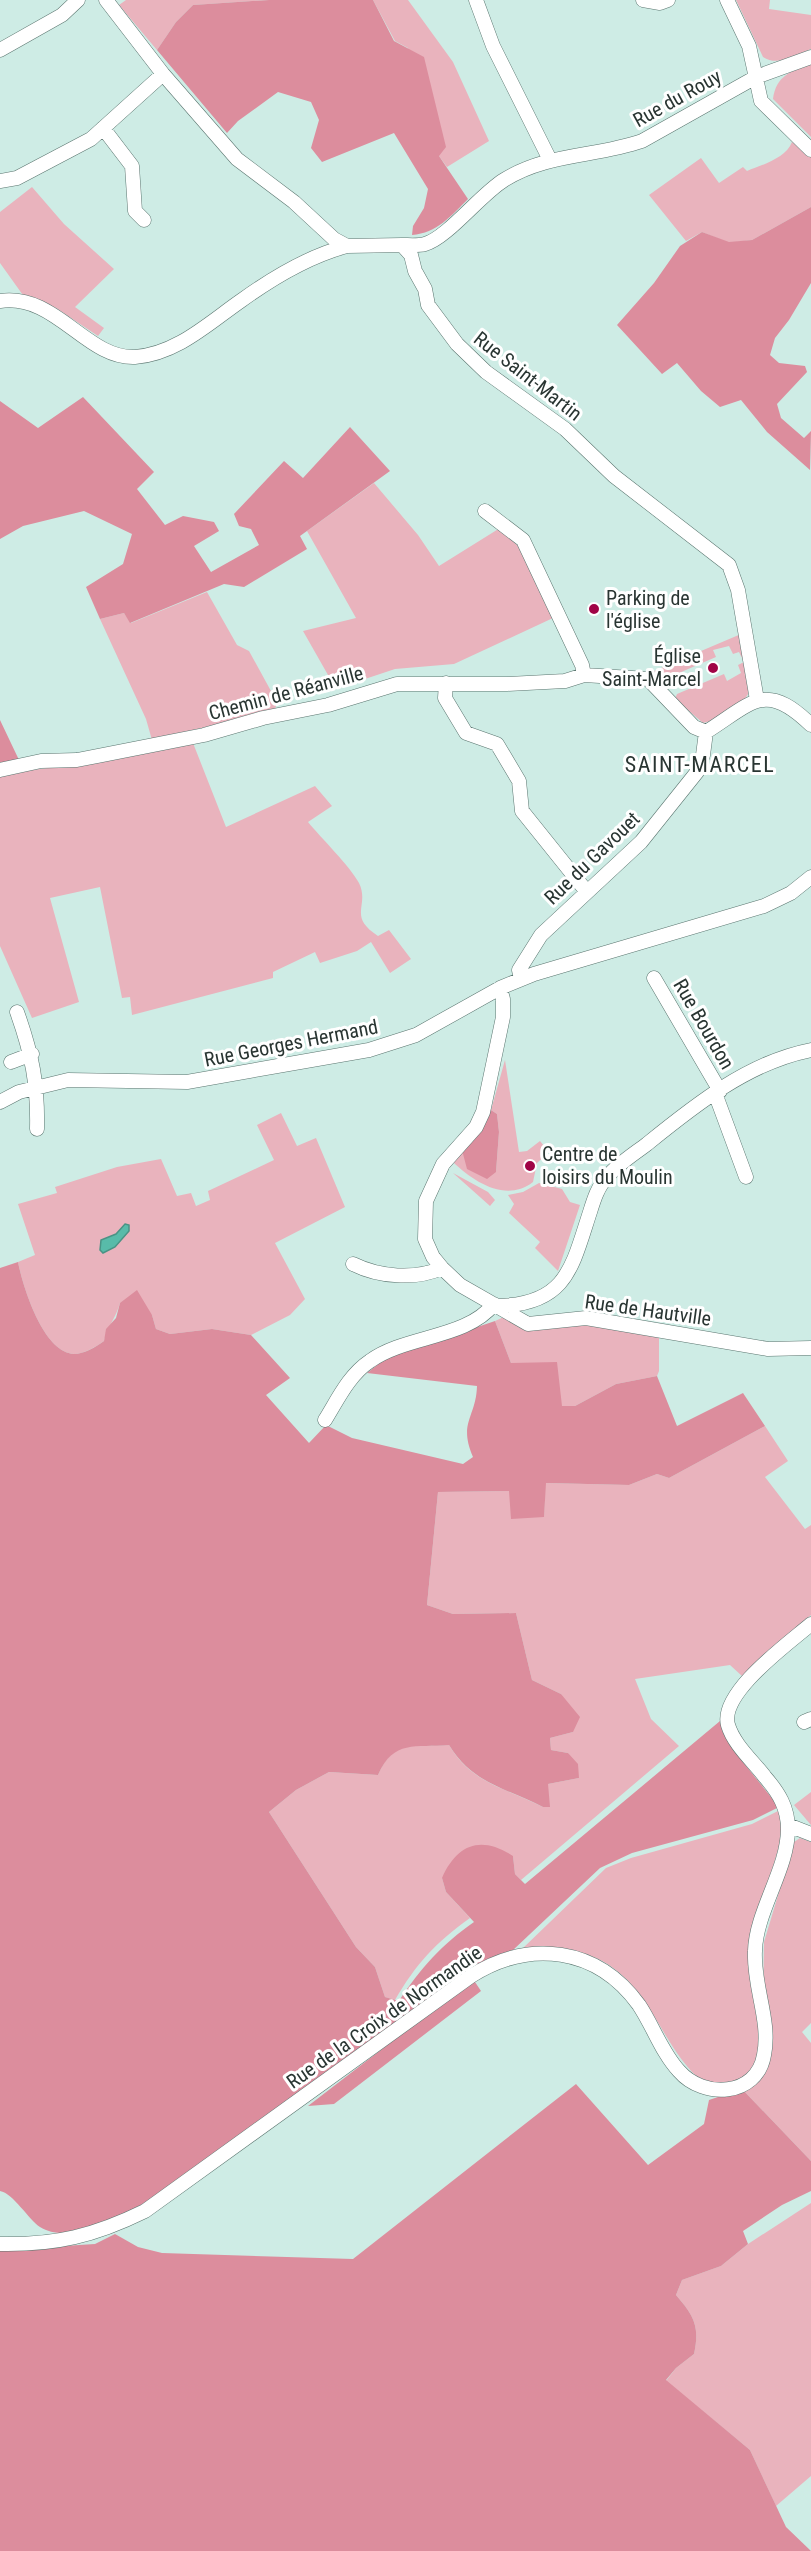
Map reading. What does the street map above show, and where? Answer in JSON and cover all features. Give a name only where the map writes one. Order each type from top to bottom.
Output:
[{"type":"street","points":[[0,50],[62,15],[78,0]]},
{"type":"street","points":[[106,0],[163,74],[237,159],[294,202],[334,239],[347,246]]},
{"type":"street","points":[[476,0],[493,46],[550,160]]},
{"type":"street","points":[[643,0],[660,3],[668,0]]},
{"type":"street","points":[[728,0],[749,46],[761,101],[811,150]]},
{"type":"street","name":"Rue du Rouy","points":[[415,272],[416,263],[439,237],[476,201],[504,180],[550,160],[642,141],[756,77],[811,57]]},
{"type":"street","points":[[0,181],[17,178],[71,152],[103,128],[163,74]]},
{"type":"street","points":[[103,128],[132,166],[135,211],[144,220]]},
{"type":"street","name":"Rue du Rouy","points":[[402,245],[425,244],[439,237]]},
{"type":"street","points":[[0,301],[25,301],[52,313],[94,343],[116,354],[133,357],[150,355],[188,339],[289,270],[322,253],[347,246],[402,245]]},
{"type":"street","name":"Rue Saint-Martin","points":[[402,245],[411,255],[415,272],[425,289],[428,305],[457,344],[486,372],[565,429],[614,476],[729,565],[738,590],[757,700]]},
{"type":"street","points":[[485,512],[523,540],[584,675]]},
{"type":"street","name":"Chemin de Réanville","points":[[0,770],[40,761],[77,760],[204,735],[264,718],[328,705],[397,684],[565,681],[584,675],[648,679],[694,727],[706,732]]},
{"type":"street","points":[[446,682],[445,698],[466,733],[497,744],[519,781],[522,811],[587,892]]},
{"type":"street","points":[[706,732],[757,700],[771,698],[783,701],[811,725]]},
{"type":"street","name":"Rue du Gavouet","points":[[521,980],[519,970],[541,935],[641,842],[697,772],[703,755],[706,732]]},
{"type":"street","name":"Rue Georges Hermand","points":[[0,1102],[19,1092],[68,1080],[187,1082],[369,1050],[416,1035],[500,988],[764,906],[791,893],[811,877]]},
{"type":"street","name":"Rue Bourdon","points":[[654,978],[717,1092],[746,1177]]},
{"type":"street","name":"Rue de Hautville","points":[[500,988],[503,999],[503,1017],[483,1112],[476,1127],[443,1164],[426,1201],[425,1239],[433,1257],[442,1268],[460,1285],[528,1324],[586,1318],[768,1349],[811,1348]]},
{"type":"street","points":[[17,1012],[32,1054],[38,1088],[37,1129]]},
{"type":"street","points":[[325,1420],[352,1378],[370,1361],[411,1341],[467,1325],[485,1316],[496,1305],[515,1305],[542,1296],[564,1281],[572,1268],[597,1192],[608,1175],[695,1105],[765,1064],[811,1050]]},
{"type":"street","points":[[11,1062],[32,1054]]},
{"type":"street","points":[[353,1264],[367,1271],[411,1276],[428,1275],[442,1268]]},
{"type":"street","name":"Rue de la Croix de Normandie","points":[[0,2244],[67,2241],[94,2233],[145,2211],[471,1976],[491,1964],[513,1957],[557,1955],[596,1965],[624,1986],[678,2071],[695,2084],[712,2090],[729,2090],[749,2082],[761,2066],[766,2040],[754,1950],[785,1847],[788,1826],[787,1812],[778,1792],[736,1741],[728,1725],[729,1706],[748,1679],[811,1624]]},
{"type":"street","points":[[788,1826],[811,1834]]},
{"type":"shaded area","points":[[126,0],[269,0],[193,5],[176,22],[157,50],[119,5]]},
{"type":"shaded area","points":[[269,0],[373,0],[394,41],[424,57],[446,147],[439,156],[468,199],[443,223],[429,231],[412,235],[413,226],[424,208],[428,189],[394,133],[322,162],[311,148],[319,120],[311,102],[278,92],[238,121],[227,133],[157,50],[176,22],[193,5]]},
{"type":"shaded area","points":[[373,0],[408,0],[453,62],[489,141],[447,167],[439,156],[408,48],[395,41]]},
{"type":"shaded area","points":[[736,0],[770,0],[769,9],[811,15],[811,49],[793,57],[775,61],[763,57]]},
{"type":"shaded area","points":[[811,63],[811,137],[773,99],[777,85],[786,75]]},
{"type":"shaded area","points":[[792,142],[811,157],[811,207],[752,240],[729,243],[702,232],[686,241],[649,195],[701,158],[719,183],[743,167],[747,171],[773,160],[785,152]]},
{"type":"shaded area","points":[[32,187],[64,224],[114,269],[75,307],[104,328],[98,336],[56,308],[25,298],[0,263],[0,212]]},
{"type":"shaded area","points":[[811,207],[811,283],[789,320],[775,338],[770,355],[779,363],[805,366],[807,372],[777,404],[781,418],[804,438],[811,431],[810,470],[767,432],[741,400],[720,407],[701,391],[677,363],[662,374],[617,325],[654,283],[680,246],[702,232],[729,242],[752,240]]},
{"type":"shaded area","points":[[83,397],[154,472],[137,489],[165,525],[183,516],[214,522],[219,531],[194,546],[211,572],[259,545],[251,529],[239,526],[234,514],[284,461],[303,478],[350,427],[390,471],[300,536],[307,549],[244,587],[224,584],[130,623],[124,613],[100,619],[86,587],[123,564],[132,534],[84,511],[23,526],[0,539],[0,401],[38,428]]},
{"type":"shaded area","points":[[374,483],[418,535],[439,566],[500,528],[518,546],[553,618],[454,664],[395,669],[344,686],[340,679],[332,682],[303,631],[356,618],[307,531]]},
{"type":"shaded area","points":[[207,592],[237,645],[249,651],[277,702],[275,710],[152,740],[146,719],[100,619],[124,613],[131,623]]},
{"type":"shaded area","points":[[741,634],[749,692],[742,702],[730,712],[703,723],[675,699],[677,694],[724,674],[727,681],[741,673],[738,665],[744,662],[739,652],[733,654],[729,646],[713,650],[716,657],[672,676],[658,678],[654,671]]},
{"type":"shaded area","points":[[0,720],[19,760],[0,763]]},
{"type":"shaded area","points":[[193,743],[226,827],[315,786],[332,806],[308,822],[359,883],[362,891],[361,917],[364,923],[378,936],[389,930],[411,959],[390,973],[371,942],[357,951],[320,963],[315,952],[273,972],[273,978],[132,1015],[130,997],[122,998],[100,887],[50,898],[79,1002],[32,1018],[0,946],[0,774],[112,760]]},
{"type":"shaded area","points":[[505,1060],[519,1152],[527,1151],[540,1141],[549,1152],[537,1163],[533,1182],[512,1191],[480,1183],[453,1162],[462,1150],[496,1172],[499,1132],[497,1114],[491,1110]]},
{"type":"shaded area","points":[[491,1110],[497,1114],[499,1132],[496,1172],[487,1179],[467,1169],[462,1150]]},
{"type":"shaded area","points":[[281,1113],[297,1146],[316,1138],[345,1207],[275,1243],[305,1299],[290,1315],[251,1335],[212,1329],[170,1334],[156,1329],[152,1315],[120,1303],[104,1341],[94,1347],[74,1354],[63,1350],[53,1342],[36,1317],[18,1262],[35,1255],[18,1204],[57,1193],[55,1187],[117,1167],[161,1159],[177,1196],[191,1193],[196,1206],[210,1200],[208,1191],[274,1160],[257,1125]]},
{"type":"shaded area","points":[[453,1173],[488,1192],[495,1200],[490,1206]]},
{"type":"shaded area","points":[[539,1183],[562,1189],[570,1202],[580,1205],[558,1271],[535,1248],[540,1242],[509,1213],[514,1204],[508,1195],[523,1192]]},
{"type":"shaded area","points":[[125,1224],[129,1225],[129,1231],[115,1247],[103,1253],[100,1250],[101,1240],[116,1234]]},
{"type":"shaded area","points":[[18,1262],[24,1287],[44,1331],[63,1350],[74,1354],[90,1350],[104,1341],[106,1329],[116,1318],[120,1303],[137,1290],[152,1315],[156,1329],[170,1334],[212,1329],[251,1335],[290,1378],[266,1395],[309,1443],[326,1425],[352,1438],[463,1464],[473,1457],[467,1428],[477,1386],[367,1373],[386,1358],[495,1321],[511,1363],[557,1362],[562,1406],[575,1406],[616,1384],[657,1376],[677,1426],[743,1393],[765,1426],[669,1478],[657,1474],[629,1485],[546,1483],[544,1517],[511,1519],[509,1491],[438,1492],[427,1605],[453,1614],[516,1613],[532,1680],[561,1694],[580,1717],[573,1732],[550,1738],[551,1750],[568,1753],[578,1764],[579,1778],[548,1784],[550,1807],[543,1807],[491,1784],[458,1758],[449,1745],[416,1746],[399,1750],[384,1763],[378,1775],[329,1772],[296,1790],[269,1812],[356,1947],[375,1967],[385,1997],[399,2001],[432,1958],[474,1922],[446,1892],[442,1878],[455,1857],[471,1846],[491,1846],[513,1856],[515,1874],[525,1884],[720,1721],[735,1752],[779,1807],[753,1820],[632,1853],[600,1868],[512,1951],[177,2183],[110,2221],[73,2232],[55,2232],[40,2227],[10,2196],[0,2191],[0,1268]]},
{"type":"shaded area","points":[[506,1316],[659,1332],[659,1371],[657,1376],[616,1384],[575,1406],[562,1406],[511,1363],[495,1321]]},
{"type":"shaded area","points":[[765,1426],[788,1461],[765,1477],[805,1529],[811,1525],[811,1615],[742,1676],[730,1665],[635,1679],[651,1719],[679,1746],[521,1880],[515,1874],[513,1856],[442,1878],[446,1892],[470,1918],[428,1955],[411,1975],[395,2000],[385,1997],[375,1967],[356,1947],[269,1812],[296,1790],[329,1772],[378,1775],[391,1755],[406,1747],[415,1746],[449,1745],[458,1758],[479,1777],[543,1807],[548,1784],[579,1778],[568,1753],[551,1750],[550,1738],[573,1732],[561,1694],[532,1680],[516,1613],[453,1614],[427,1605],[438,1492],[509,1491],[544,1517],[545,1483],[629,1485],[657,1474],[669,1478]]},
{"type":"shaded area","points":[[811,1792],[811,1825],[794,1805]]},
{"type":"shaded area","points":[[780,1810],[783,1833],[761,1908],[761,2058],[749,2072],[737,2081],[722,2084],[704,2083],[672,2046],[644,2000],[631,1984],[601,1961],[585,1954],[566,1950],[521,1950],[606,1868],[631,1858],[752,1824]]},
{"type":"shaded area","points":[[800,1838],[811,1842],[811,2023],[802,2032],[811,2043],[811,2161],[742,2089],[762,2074],[764,1942],[794,1842]]},
{"type":"shaded area","points":[[473,1979],[481,1991],[334,2104],[308,2106]]},
{"type":"shaded area","points":[[576,2084],[648,2165],[704,2124],[709,2100],[742,2089],[811,2161],[811,2191],[782,2205],[743,2231],[748,2244],[721,2266],[682,2280],[676,2295],[694,2322],[696,2344],[694,2354],[676,2368],[666,2380],[750,2450],[786,2527],[811,2551],[0,2551],[0,2250],[95,2244],[115,2234],[138,2247],[162,2253],[353,2259]]},
{"type":"shaded area","points":[[811,2203],[811,2476],[776,2506],[750,2450],[666,2381],[676,2368],[694,2354],[696,2344],[694,2322],[676,2295],[682,2280],[721,2266],[748,2244]]},
{"type":"place","name":"Parking de l'église","points":[[594,609]]},
{"type":"place","name":"Église Saint-Marcel","points":[[713,668]]},
{"type":"place","name":"Centre de loisirs du Moulin","points":[[530,1166]]},
{"type":"district","name":"SAINT-MARCEL","points":[[700,764]]}]
